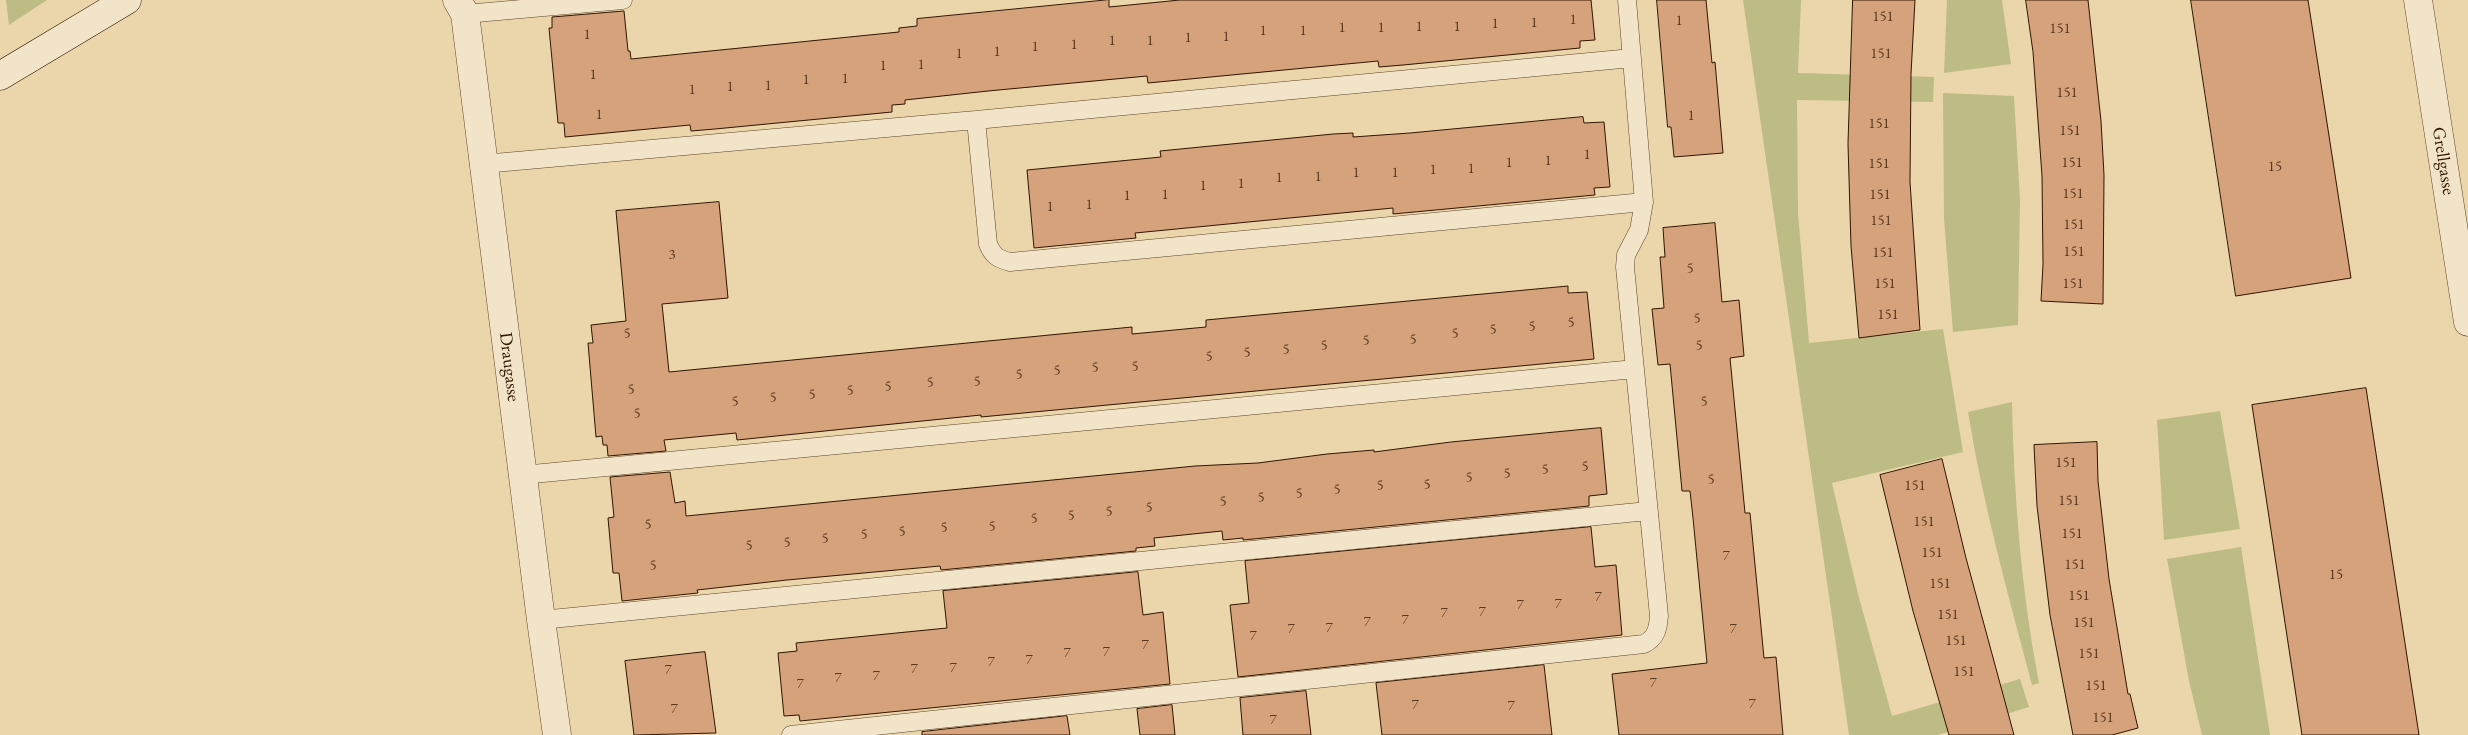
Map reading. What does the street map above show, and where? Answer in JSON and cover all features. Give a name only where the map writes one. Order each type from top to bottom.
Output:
[{"type":"street","points":[[0,76],[127,0]]},
{"type":"street","name":"Grellgasse","points":[[2418,0],[2468,322]]},
{"type":"street","name":"Draugasse","points":[[461,7],[557,735]]},
{"type":"lane","points":[[461,7],[623,0]]},
{"type":"lane","points":[[791,735],[1644,644],[1653,638],[1658,625],[1634,370],[1626,255],[1639,230],[1644,202],[1627,0]]},
{"type":"lane","points":[[483,164],[1632,58]]},
{"type":"lane","points":[[976,120],[988,244],[992,253],[1000,260],[1010,262],[1644,202]]},
{"type":"lane","points":[[522,475],[1634,370]]},
{"type":"lane","points":[[541,620],[1648,511]]},
{"type":"shaded area","points":[[6,0],[47,0],[9,25]]},
{"type":"shaded area","points":[[1743,0],[1801,0],[1798,73],[1934,77],[1933,102],[1797,100],[1798,213],[1809,343],[1943,329],[1963,452],[1832,483],[1858,594],[1892,716],[2020,679],[2029,707],[1938,735],[1849,735]]},
{"type":"shaded area","points":[[1947,0],[2002,0],[2011,64],[1944,73]]},
{"type":"shaded area","points":[[1943,93],[2014,96],[2020,201],[2018,325],[1953,332],[1944,218]]},
{"type":"shaded area","points":[[2012,402],[2023,578],[2039,683],[2032,685],[1989,515],[1968,412]]},
{"type":"shaded area","points":[[2220,411],[2240,529],[2164,540],[2157,420]]},
{"type":"shaded area","points":[[2241,547],[2270,735],[2202,735],[2189,681],[2167,559]]},
{"type":"building","points":[[1109,0],[1109,7],[1180,0],[1591,0],[1595,40],[1580,41],[1580,48],[1403,65],[1379,67],[1378,61],[1148,83],[1147,76],[988,91],[905,100],[905,104],[892,105],[892,112],[691,131],[690,125],[565,137],[564,123],[558,123],[549,28],[552,28],[552,17],[624,11],[628,51],[630,51],[631,59],[899,32],[899,28],[917,26],[917,19]]},
{"type":"building","points":[[1657,0],[1706,0],[1712,63],[1715,62],[1723,153],[1674,157],[1671,127],[1668,127]]},
{"type":"building","points":[[1853,0],[1915,0],[1911,74],[1910,182],[1920,330],[1859,338],[1851,246],[1848,144]]},
{"type":"building","points":[[2026,0],[2088,0],[2101,121],[2104,175],[2103,304],[2041,301],[2043,264],[2042,176],[2033,52]]},
{"type":"building","points":[[2191,0],[2308,0],[2351,278],[2236,296]]},
{"type":"building","points":[[1583,117],[1584,123],[1604,122],[1610,187],[1594,188],[1595,195],[1393,214],[1393,208],[1135,233],[1136,238],[1034,248],[1027,170],[1161,157],[1160,151],[1333,134],[1353,133],[1353,137]]},
{"type":"building","points":[[719,202],[728,298],[662,304],[669,372],[1132,327],[1132,334],[1206,327],[1206,320],[1568,286],[1568,293],[1587,292],[1594,359],[981,417],[981,415],[737,440],[736,433],[664,440],[666,451],[608,456],[607,445],[603,445],[602,436],[596,437],[588,343],[593,343],[591,325],[626,321],[616,211]]},
{"type":"building","points":[[1715,223],[1722,302],[1739,300],[1744,356],[1730,358],[1745,513],[1750,513],[1764,658],[1776,657],[1783,735],[1619,735],[1612,674],[1707,663],[1690,491],[1682,491],[1670,364],[1658,365],[1652,309],[1664,308],[1660,257],[1665,257],[1663,228]]},
{"type":"building","points":[[2366,388],[2419,735],[2302,735],[2252,405]]},
{"type":"building","points":[[1601,428],[1607,494],[1589,496],[1589,506],[1243,540],[1243,538],[1223,540],[1222,531],[1154,538],[1155,546],[1136,548],[1136,551],[941,570],[940,566],[787,580],[697,590],[698,593],[622,601],[619,573],[613,573],[608,518],[614,517],[610,477],[670,472],[675,503],[685,501],[686,516],[1195,466],[1258,463],[1374,450],[1374,452],[1451,442]]},
{"type":"building","points":[[2097,442],[2098,481],[2109,579],[2128,694],[2130,694],[2138,728],[2112,735],[2073,735],[2050,615],[2037,506],[2034,445]]},
{"type":"building","points":[[1942,459],[1966,558],[2014,735],[1949,735],[1913,611],[1880,475]]},
{"type":"building","points":[[1591,527],[1595,567],[1616,565],[1622,635],[1238,677],[1230,605],[1249,603],[1245,561]]},
{"type":"building","points":[[1138,572],[1143,615],[1163,612],[1170,684],[800,721],[799,715],[784,716],[778,653],[797,651],[796,643],[947,628],[943,591]]},
{"type":"building","points":[[705,652],[716,733],[634,735],[625,661]]},
{"type":"building","points":[[1544,665],[1552,735],[1382,735],[1376,683]]},
{"type":"building","points":[[1306,691],[1311,735],[1243,735],[1240,698]]},
{"type":"building","points":[[1172,705],[1175,735],[1140,735],[1137,709]]},
{"type":"building","points":[[1067,716],[1070,735],[922,735],[922,732]]}]
